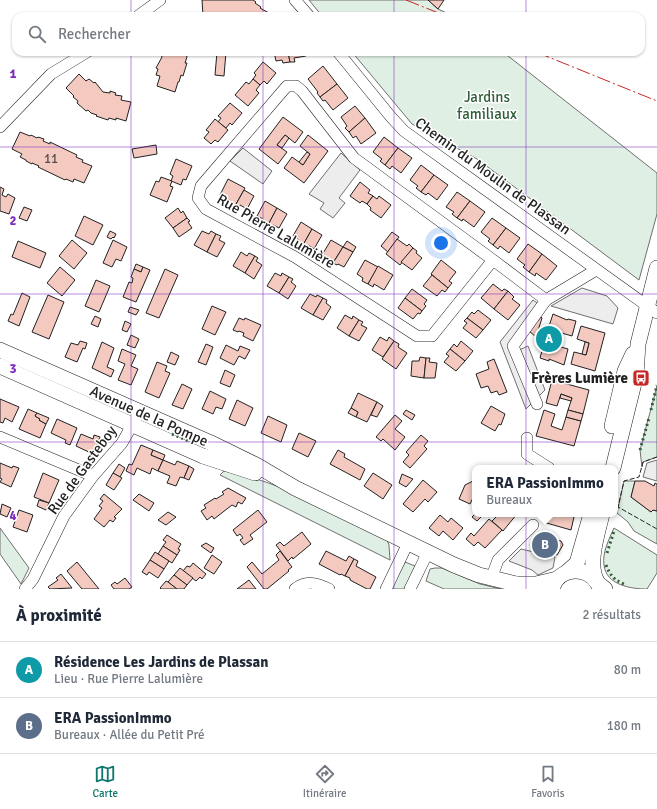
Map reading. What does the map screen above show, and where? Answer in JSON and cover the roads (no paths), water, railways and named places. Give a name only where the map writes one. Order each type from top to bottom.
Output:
[{"type":"street","points":[[144,12],[160,0]]},
{"type":"street","points":[[295,0],[306,12]]},
{"type":"street","points":[[0,127],[51,74],[80,56]]},
{"type":"street","name":"Chemin du Moulin de Plassan","points":[[341,56],[404,131],[429,147],[596,270],[652,309]]},
{"type":"street","name":"Rue Pierre Lalumière","points":[[493,260],[432,336],[417,336],[295,257],[206,209],[198,198],[201,186],[287,86],[296,86],[302,91],[354,158],[493,260],[546,300]]},
{"type":"street","points":[[603,465],[625,371],[652,309],[657,268]]},
{"type":"street","points":[[537,404],[513,346],[546,300],[596,270]]},
{"type":"street","points":[[614,465],[636,375],[638,344]]},
{"type":"street","name":"Avenue de la Pompe","points":[[0,350],[250,462],[296,488],[454,565],[522,587],[559,580],[576,570],[592,576],[601,587]]},
{"type":"street","name":"Avenue de la Pompe","points":[[0,366],[203,456],[296,488]]},
{"type":"street","name":"Rue de Gasteboy","points":[[25,589],[33,579],[64,516],[93,476],[122,443],[139,411]]},
{"type":"street","points":[[0,437],[93,476]]},
{"type":"street","points":[[527,438],[527,454],[544,465]]},
{"type":"street","points":[[559,580],[577,563],[590,517]]},
{"type":"street","points":[[601,517],[592,557],[593,568],[601,587]]},
{"type":"street","points":[[491,578],[498,560],[533,524]]},
{"type":"street","points":[[386,589],[408,543]]},
{"type":"street","points":[[410,589],[428,552]]},
{"type":"street","points":[[295,589],[306,583],[321,585],[330,589]]},
{"type":"place","name":"Résidence Les Jardins de Plassan","points":[[549,339]]},
{"type":"place","name":"Frères Lumière","points":[[641,378]]},
{"type":"place","name":"ERA PassionImmo","points":[[545,545]]},
{"type":"park label","name":"Jardins familiaux","points":[[487,106]]}]
